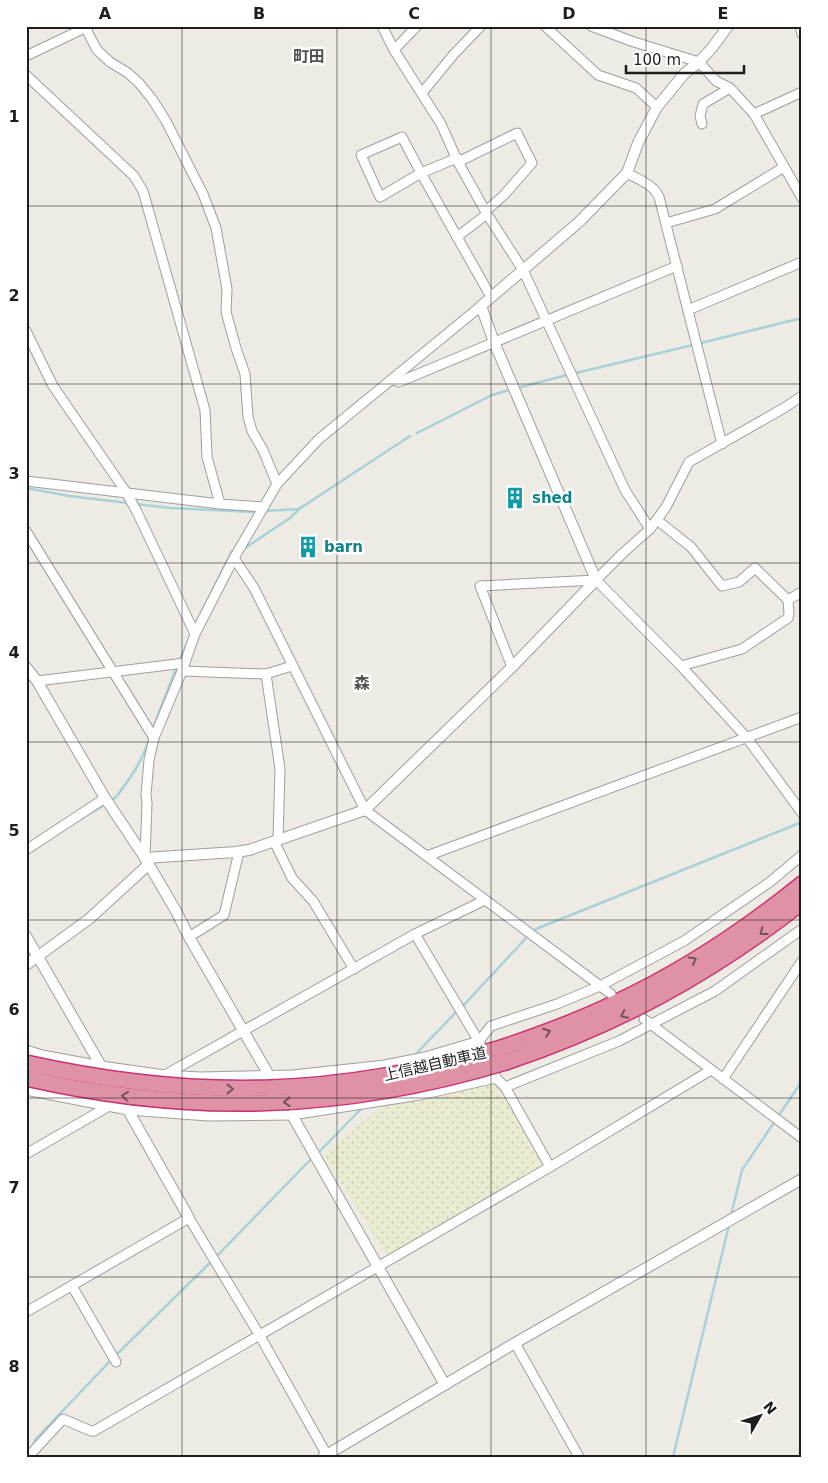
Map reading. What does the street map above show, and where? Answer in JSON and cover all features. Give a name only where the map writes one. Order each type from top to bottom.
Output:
[{"type":"highway","name":"上信越自動車道","points":[[26,1078],[128,1097],[180,1102],[255,1104],[330,1099],[441,1080],[504,1055],[644,988],[746,926],[802,884]]},
{"type":"highway","name":"上信越自動車道","points":[[26,1063],[92,1077],[133,1082],[215,1089],[258,1089],[329,1084],[388,1076],[504,1055],[594,1029],[653,1001],[730,955],[802,902]]},
{"type":"street","points":[[382,26],[394,50],[441,124],[457,160],[487,212],[523,270],[626,490],[650,529]]},
{"type":"street","points":[[394,50],[417,26]]},
{"type":"street","points":[[422,93],[454,54],[482,26]]},
{"type":"street","points":[[545,26],[598,75],[636,88],[657,107]]},
{"type":"street","points":[[590,26],[699,62],[716,81],[730,88],[754,114],[802,198]]},
{"type":"street","points":[[147,861],[146,795],[149,760],[154,738],[184,667],[195,634],[234,558],[277,484],[319,439],[481,306],[579,222],[627,173],[638,143],[657,107],[684,74],[699,62],[728,26]]},
{"type":"street","points":[[800,26],[802,34]]},
{"type":"street","points":[[26,56],[85,27],[97,50],[139,83],[152,98],[166,121],[203,194],[216,228],[227,289],[226,312],[245,374],[248,418],[252,431],[263,450],[277,484]]},
{"type":"street","points":[[26,75],[134,176],[142,191],[205,410],[207,457],[220,504]]},
{"type":"street","points":[[702,124],[700,116],[703,104],[730,88]]},
{"type":"street","points":[[754,114],[802,92]]},
{"type":"street","points":[[457,237],[487,212],[532,163],[517,133],[421,174],[380,197],[361,155],[402,137],[421,174],[491,297]]},
{"type":"street","points":[[666,223],[715,209],[784,168]]},
{"type":"street","points":[[627,173],[656,191],[666,223],[722,444]]},
{"type":"street","points":[[688,310],[802,262]]},
{"type":"street","points":[[392,380],[399,382],[677,266]]},
{"type":"street","points":[[481,306],[494,342],[596,580],[681,666],[747,738],[802,814]]},
{"type":"street","points":[[26,331],[53,386],[138,512],[195,634]]},
{"type":"street","points":[[26,965],[89,920],[147,861],[239,852],[260,847],[365,810],[512,666],[623,552],[650,529],[666,507],[689,462],[802,396]]},
{"type":"street","points":[[26,481],[220,504],[262,507]]},
{"type":"street","points":[[657,520],[691,547],[722,586],[739,582],[755,568],[788,600],[788,618],[742,649],[681,666]]},
{"type":"street","points":[[26,531],[154,738]]},
{"type":"street","points":[[234,558],[254,588],[365,810],[611,994]]},
{"type":"street","points":[[512,666],[480,586],[596,580]]},
{"type":"street","points":[[788,600],[801,593]]},
{"type":"street","points":[[37,681],[113,670],[184,667],[266,674],[292,666]]},
{"type":"street","points":[[26,667],[37,681],[105,798],[147,861],[270,1076]]},
{"type":"street","points":[[266,674],[280,769],[276,840],[292,878],[313,901],[354,969]]},
{"type":"street","points":[[427,856],[802,717]]},
{"type":"street","points":[[26,850],[105,798]]},
{"type":"street","points":[[189,937],[224,915],[239,852]]},
{"type":"street","points":[[26,1050],[42,1055],[101,1066],[165,1075],[200,1077],[270,1076],[385,1065],[425,1057],[480,1041],[491,1026],[557,1004],[600,986],[684,941],[770,882],[802,855]]},
{"type":"street","points":[[165,1075],[415,934],[485,900]]},
{"type":"street","points":[[505,1087],[619,1041],[652,1025],[715,991],[802,929]]},
{"type":"street","points":[[415,934],[480,1041],[496,1078],[505,1087],[550,1167]]},
{"type":"street","points":[[26,936],[101,1066]]},
{"type":"street","points":[[723,1079],[802,961]]},
{"type":"street","points":[[644,1019],[802,1138]]},
{"type":"street","points":[[28,1457],[63,1419],[94,1431],[550,1167],[711,1070]]},
{"type":"street","points":[[26,1090],[128,1110],[208,1116],[292,1115],[420,1095],[496,1078]]},
{"type":"street","points":[[26,1154],[109,1106]]},
{"type":"street","points":[[128,1110],[189,1218],[260,1336],[326,1456],[516,1343],[802,1179]]},
{"type":"street","points":[[292,1115],[445,1385]]},
{"type":"street","points":[[26,1312],[189,1218]]},
{"type":"street","points":[[72,1286],[116,1362]]},
{"type":"street","points":[[516,1343],[579,1457]]},
{"type":"green space","points":[[494,1084],[502,1090],[544,1168],[388,1257],[326,1159],[326,1153],[382,1105]]},
{"type":"waterway","points":[[701,343],[802,318]]},
{"type":"waterway","points":[[576,373],[693,345]]},
{"type":"waterway","points":[[517,388],[567,375]]},
{"type":"waterway","points":[[417,433],[492,395],[509,390]]},
{"type":"waterway","points":[[265,511],[299,509],[410,436]]},
{"type":"waterway","points":[[26,488],[69,496],[128,503]]},
{"type":"waterway","points":[[136,504],[170,508],[254,512]]},
{"type":"waterway","points":[[242,550],[290,518],[299,509]]},
{"type":"waterway","points":[[202,611],[232,551],[234,551]]},
{"type":"waterway","points":[[179,661],[189,639]]},
{"type":"waterway","points":[[153,728],[177,666]]},
{"type":"waterway","points":[[113,799],[136,768],[150,737]]},
{"type":"waterway","points":[[74,823],[106,804]]},
{"type":"waterway","points":[[532,932],[802,822]]},
{"type":"waterway","points":[[462,1007],[528,936]]},
{"type":"waterway","points":[[413,1057],[458,1010]]},
{"type":"waterway","points":[[731,1215],[742,1170],[802,1081]]},
{"type":"waterway","points":[[318,1153],[363,1107]]},
{"type":"waterway","points":[[115,1356],[215,1258],[312,1158]]},
{"type":"waterway","points":[[673,1457],[729,1225]]},
{"type":"waterway","points":[[32,1448],[35,1440],[111,1360]]},
{"type":"place","name":"shed","points":[[515,498]]},
{"type":"place","name":"barn","points":[[308,547]]},
{"type":"district","name":"町田","points":[[309,56]]},
{"type":"district","name":"森","points":[[362,683]]}]
